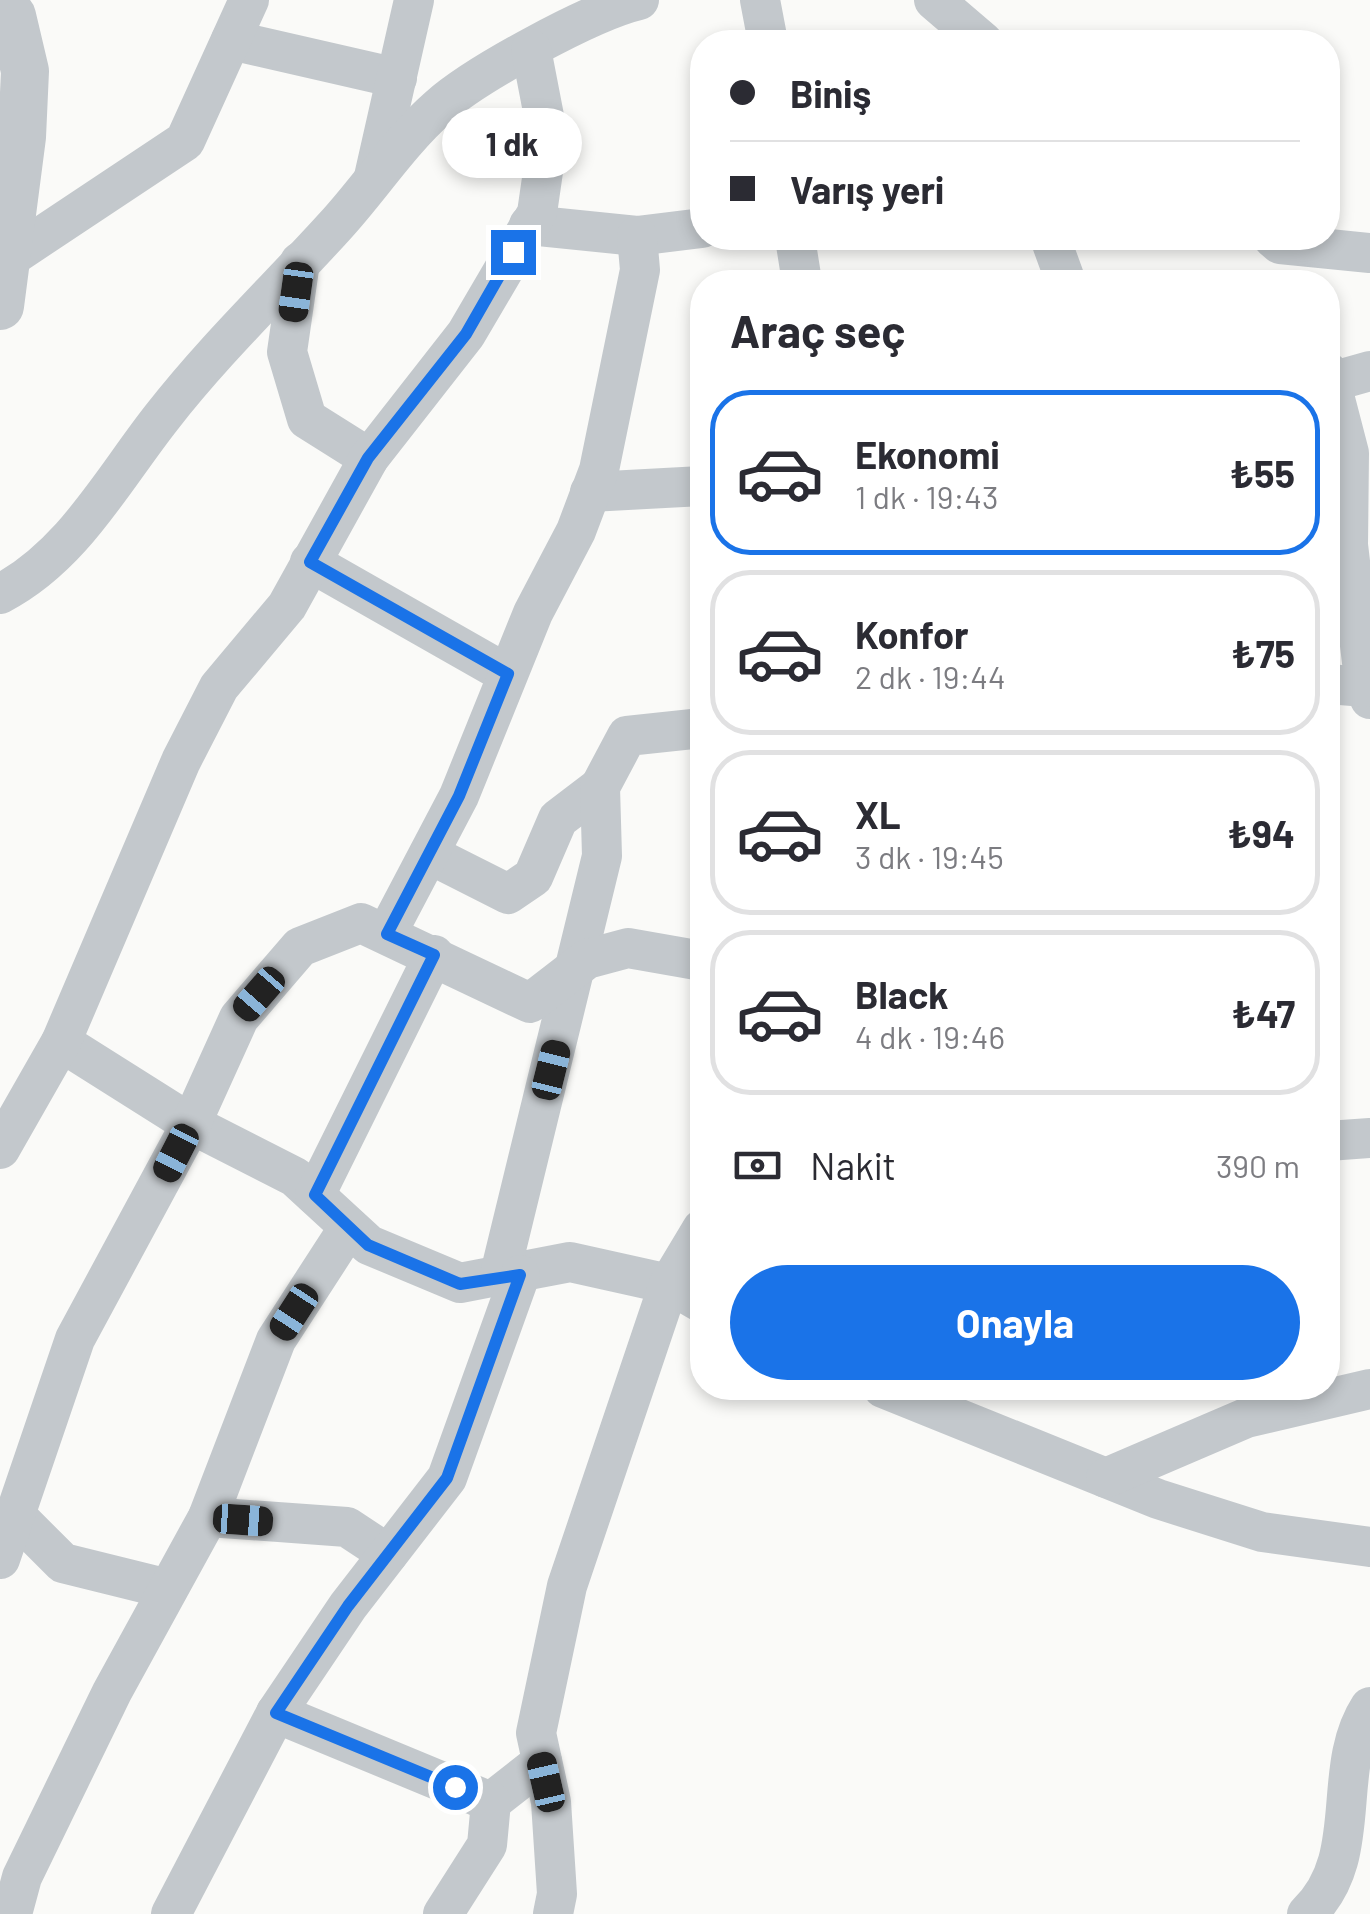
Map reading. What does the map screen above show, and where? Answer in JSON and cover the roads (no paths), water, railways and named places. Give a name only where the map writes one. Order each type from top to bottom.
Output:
[{"type":"street","points":[[3,282],[185,141],[249,0]]},
{"type":"street","points":[[373,182],[414,0]]},
{"type":"street","points":[[0,594],[24,581],[80,528],[162,417],[235,329],[440,106],[531,48],[639,0]]},
{"type":"street","points":[[760,0],[766,30]]},
{"type":"street","points":[[934,0],[969,30]]},
{"type":"street","points":[[0,10],[12,16],[25,72],[3,282]]},
{"type":"street","points":[[231,40],[397,78]]},
{"type":"street","points":[[0,1149],[62,1042],[180,762],[219,687],[287,606],[368,458],[466,334],[537,213],[548,138],[531,48]]},
{"type":"street","points":[[529,225],[637,236],[690,229]]},
{"type":"street","points":[[387,934],[459,796],[508,674],[599,470],[640,270],[637,236]]},
{"type":"street","points":[[1340,249],[1370,253]]},
{"type":"street","points":[[300,262],[287,352],[306,419],[368,458]]},
{"type":"street","points":[[1340,384],[1370,371]]},
{"type":"street","points":[[1340,423],[1349,453],[1348,545],[1359,677]]},
{"type":"street","points":[[590,492],[690,487]]},
{"type":"street","points":[[310,562],[508,674]]},
{"type":"street","points":[[429,854],[508,894],[533,877],[558,819],[600,787],[627,736],[690,729]]},
{"type":"street","points":[[171,1914],[276,1713],[447,1478],[510,1276],[602,856],[600,787]]},
{"type":"street","points":[[0,1559],[75,1339],[191,1124],[239,1018],[300,947],[360,923],[530,1003],[587,958],[628,948],[690,959]]},
{"type":"street","points":[[315,1195],[434,955]]},
{"type":"street","points":[[62,1042],[191,1124],[295,1177],[368,1245],[460,1284],[570,1262],[686,1294],[567,1586],[536,1733],[551,1802],[557,1894],[552,1914]]},
{"type":"street","points":[[1340,1140],[1370,1138]]},
{"type":"street","points":[[12,1914],[22,1877],[112,1692],[208,1517],[276,1340],[349,1227]]},
{"type":"street","points":[[1340,1395],[1370,1388]]},
{"type":"street","points":[[913,1400],[1106,1478],[1262,1532],[1370,1547]]},
{"type":"street","points":[[1106,1478],[1246,1418],[1320,1400]]},
{"type":"street","points":[[14,1515],[63,1562],[168,1590]]},
{"type":"street","points":[[208,1517],[347,1527],[388,1554]]},
{"type":"street","points":[[1307,1914],[1322,1900],[1342,1859],[1355,1730],[1370,1707]]},
{"type":"street","points":[[276,1713],[491,1802]]},
{"type":"street","points":[[443,1914],[487,1845],[491,1802],[542,1762]]}]
